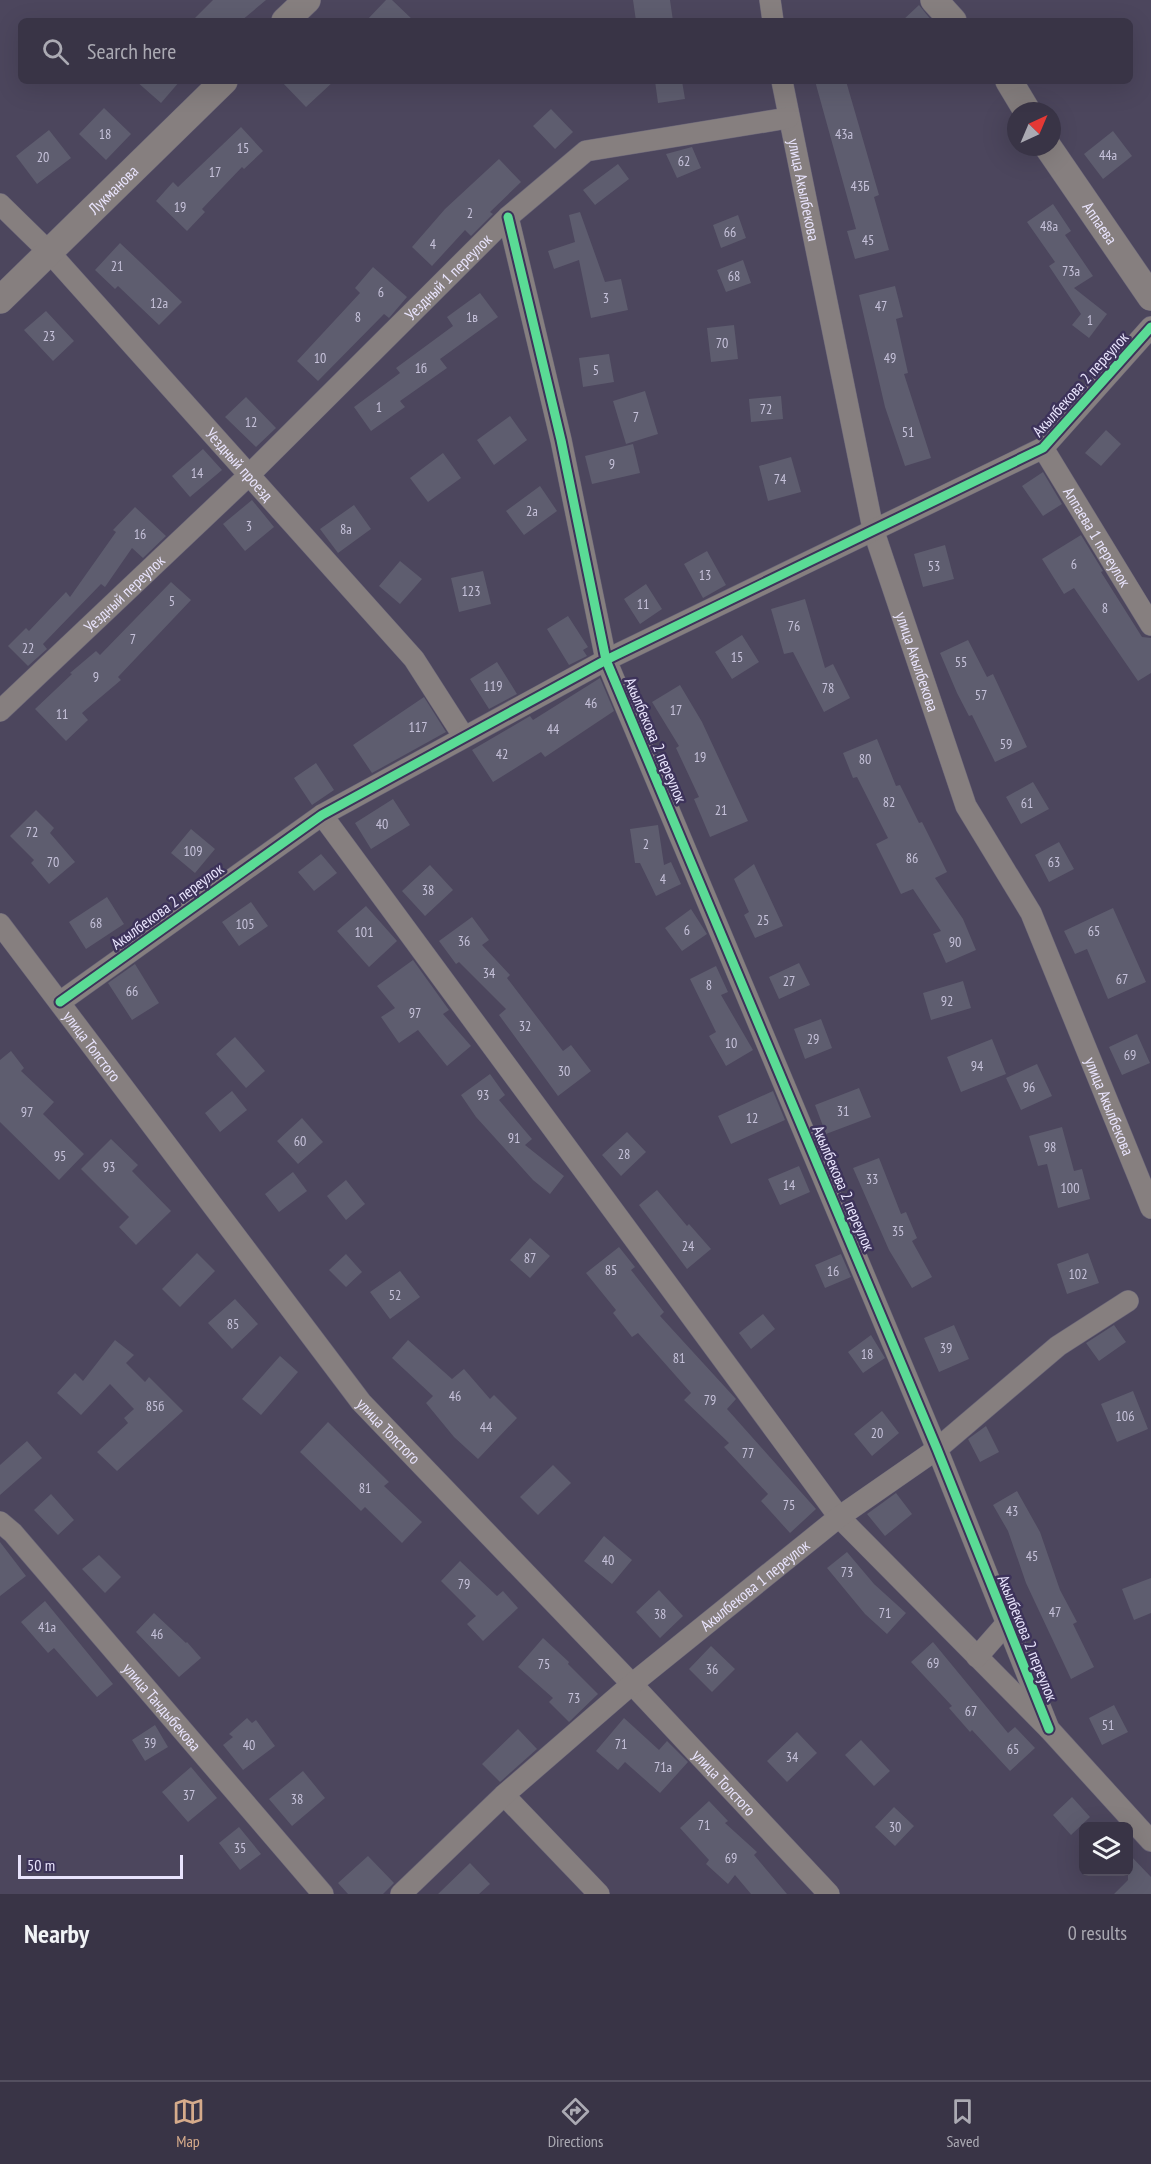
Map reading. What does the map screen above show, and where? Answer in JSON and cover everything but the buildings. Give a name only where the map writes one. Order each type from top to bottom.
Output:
[{"type":"street","points":[[288,18],[307,0]]},
{"type":"street","points":[[770,0],[773,18]]},
{"type":"street","points":[[934,0],[950,18]]},
{"type":"street","name":"Лукманова","points":[[0,300],[221,84]]},
{"type":"street","name":"улица Акылбекова","points":[[782,84],[873,529],[966,806],[1031,913],[1151,1208]]},
{"type":"street","points":[[1011,84],[1022,102]]},
{"type":"street","name":"Уездный 1 переулок","points":[[248,476],[508,217],[586,151],[788,118]]},
{"type":"street","name":"Аппаева","points":[[1054,156],[1151,297]]},
{"type":"street","name":"Уездный проезд","points":[[0,204],[50,253],[414,659],[464,737]]},
{"type":"street","name":"Акылбекова 2 переулок","points":[[508,217],[561,440],[606,660],[937,1449],[1049,1729]]},
{"type":"street","name":"Акылбекова 2 переулок","points":[[60,1002],[321,815],[606,660],[1043,448],[1151,327]]},
{"type":"street","name":"Аппаева 1 переулок","points":[[1043,448],[1151,625]]},
{"type":"street","name":"Уездный переулок","points":[[0,711],[248,476]]},
{"type":"street","name":"Акылбекова 2 переулок","points":[[321,815],[839,1518],[1049,1729],[1151,1841]]},
{"type":"street","name":"улица Толстого","points":[[0,924],[361,1402],[632,1684],[829,1894]]},
{"type":"street","name":"Акылбекова 1 переулок","points":[[401,1894],[504,1795],[632,1684],[839,1518],[937,1449],[1058,1346],[1128,1301]]},
{"type":"street","name":"улица Тандыбекова","points":[[0,1522],[14,1533],[323,1894]]},
{"type":"street","points":[[976,1657],[1006,1624]]},
{"type":"street","points":[[504,1795],[599,1894]]},
{"type":"cycle path","points":[[508,217],[561,440],[606,660],[937,1449],[1049,1729]]},
{"type":"cycle path","points":[[60,1002],[322,815],[606,660],[1043,448],[1151,327]]}]
